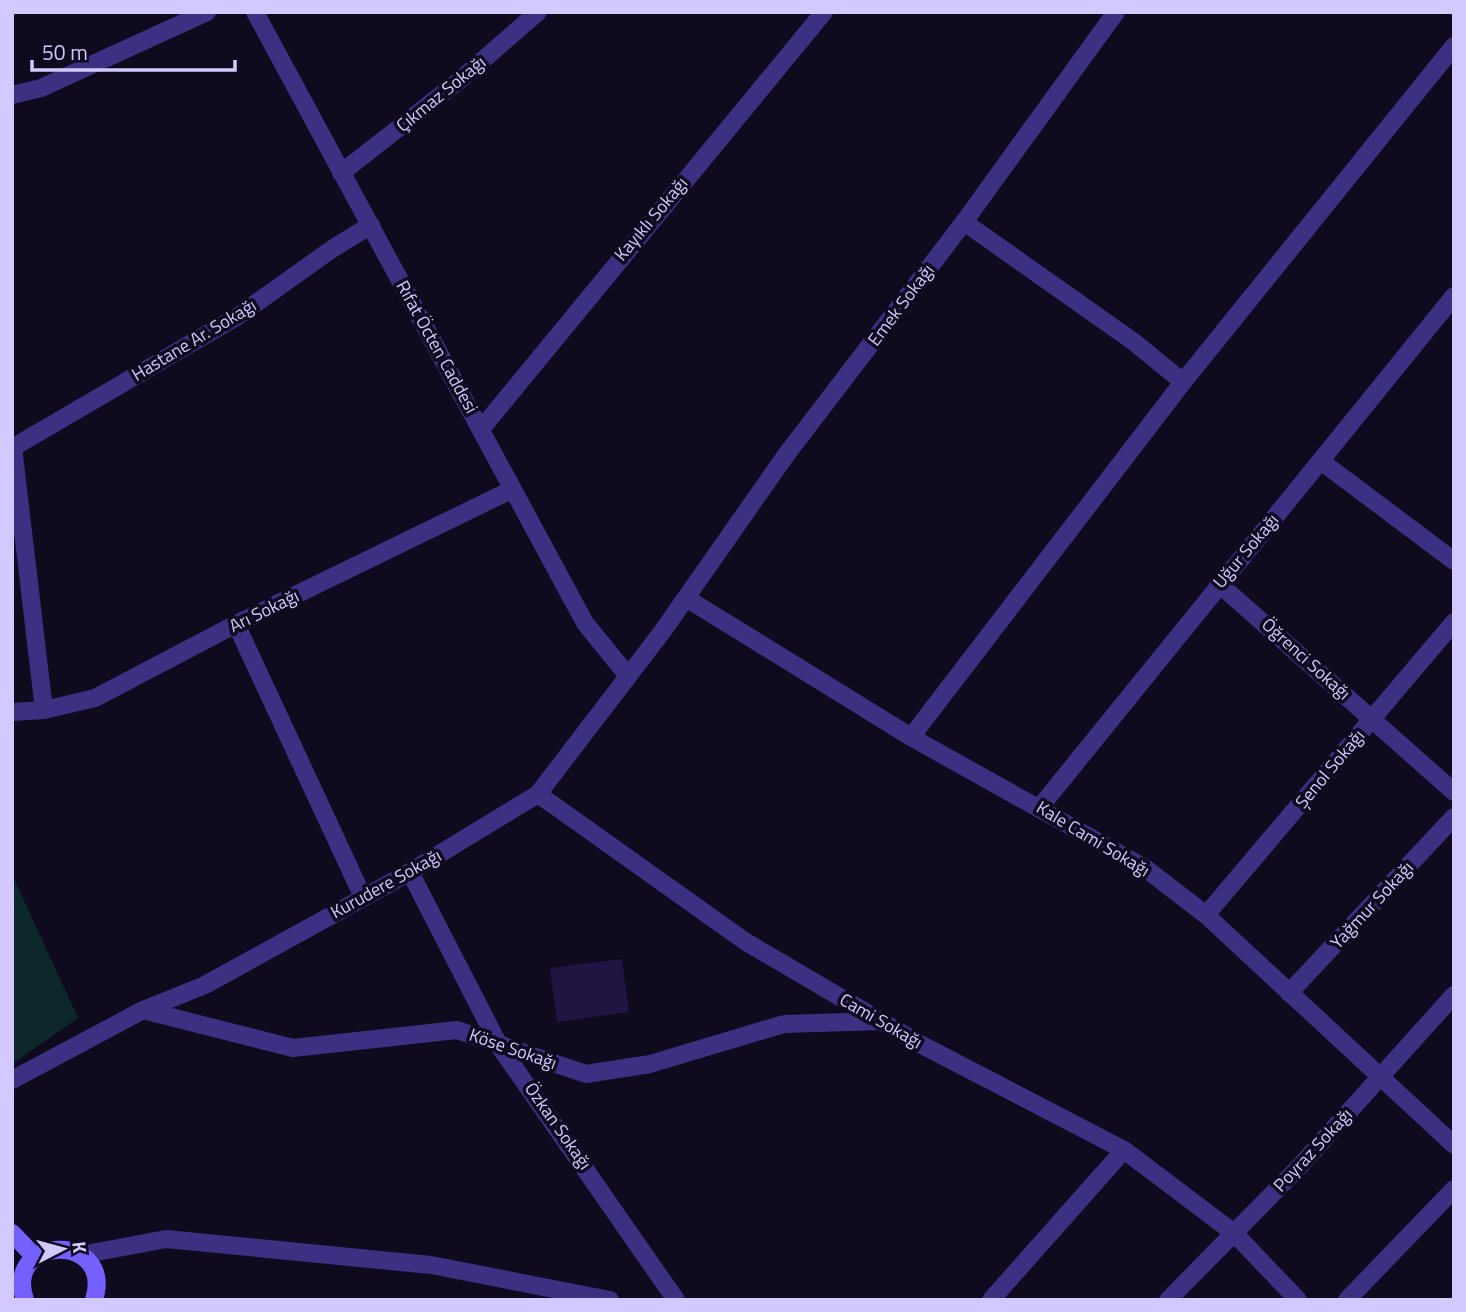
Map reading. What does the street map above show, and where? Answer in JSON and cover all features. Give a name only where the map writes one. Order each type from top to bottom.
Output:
[{"type":"street","points":[[12,95],[41,88],[207,12]]},
{"type":"street","name":"Rıfat Öcten Caddesi","points":[[255,12],[585,623],[628,676]]},
{"type":"street","name":"Çıkmaz Sokağı","points":[[341,173],[460,80],[538,12]]},
{"type":"street","name":"Kayıklı Sokağı","points":[[482,428],[633,241],[824,12]]},
{"type":"street","name":"Emek Sokağı","points":[[686,598],[786,455],[964,222],[1116,12]]},
{"type":"street","points":[[911,737],[1183,382],[1454,46]]},
{"type":"street","points":[[964,222],[1134,342],[1183,382]]},
{"type":"street","name":"Hastane Ar. Sokağı","points":[[13,447],[237,316],[371,225]]},
{"type":"street","name":"Uğur Sokağı","points":[[1040,807],[1218,583],[1322,462],[1454,296]]},
{"type":"street","points":[[13,447],[44,710]]},
{"type":"street","points":[[1322,462],[1454,561]]},
{"type":"street","name":"Arı Sokağı","points":[[12,712],[44,710],[95,698],[236,624],[511,490]]},
{"type":"street","name":"Öğrenci Sokağı","points":[[1218,583],[1454,792]]},
{"type":"street","name":"Kurudere Sokağı","points":[[12,1080],[143,1010],[205,985],[410,872],[538,794],[686,598]]},
{"type":"street","name":"Kale Cami Sokağı","points":[[686,598],[911,737],[1040,807],[1144,868],[1206,915],[1454,1145]]},
{"type":"street","name":"Şenol Sokağı","points":[[1206,915],[1454,622]]},
{"type":"street","points":[[236,624],[363,897]]},
{"type":"street","name":"Cami Sokağı","points":[[538,794],[746,942],[882,1021],[1124,1150],[1234,1233],[1298,1300]]},
{"type":"street","name":"Yağmur Sokağı","points":[[1289,993],[1454,817]]},
{"type":"street","name":"Özkan Sokağı","points":[[410,872],[500,1047],[676,1300]]},
{"type":"street","name":"Poyraz Sokağı","points":[[1168,1300],[1381,1077],[1454,995]]},
{"type":"street","name":"Köse Sokağı","points":[[143,1010],[293,1048],[457,1030],[500,1047],[586,1074],[650,1064],[784,1024],[882,1021]]},
{"type":"street","points":[[991,1300],[1124,1150]]},
{"type":"street","points":[[1347,1300],[1454,1189]]},
{"type":"street","points":[[12,1233],[36,1257]]},
{"type":"street","points":[[25,1300],[22,1278],[36,1257],[58,1248],[81,1255],[166,1239],[431,1265],[610,1300]]},
{"type":"street","points":[[81,1255],[95,1274],[97,1286],[94,1300]]},
{"type":"green space","points":[[15,881],[78,1018],[12,1064],[12,882]]},
{"type":"building","points":[[622,959],[629,1012],[557,1022],[550,968]]}]
